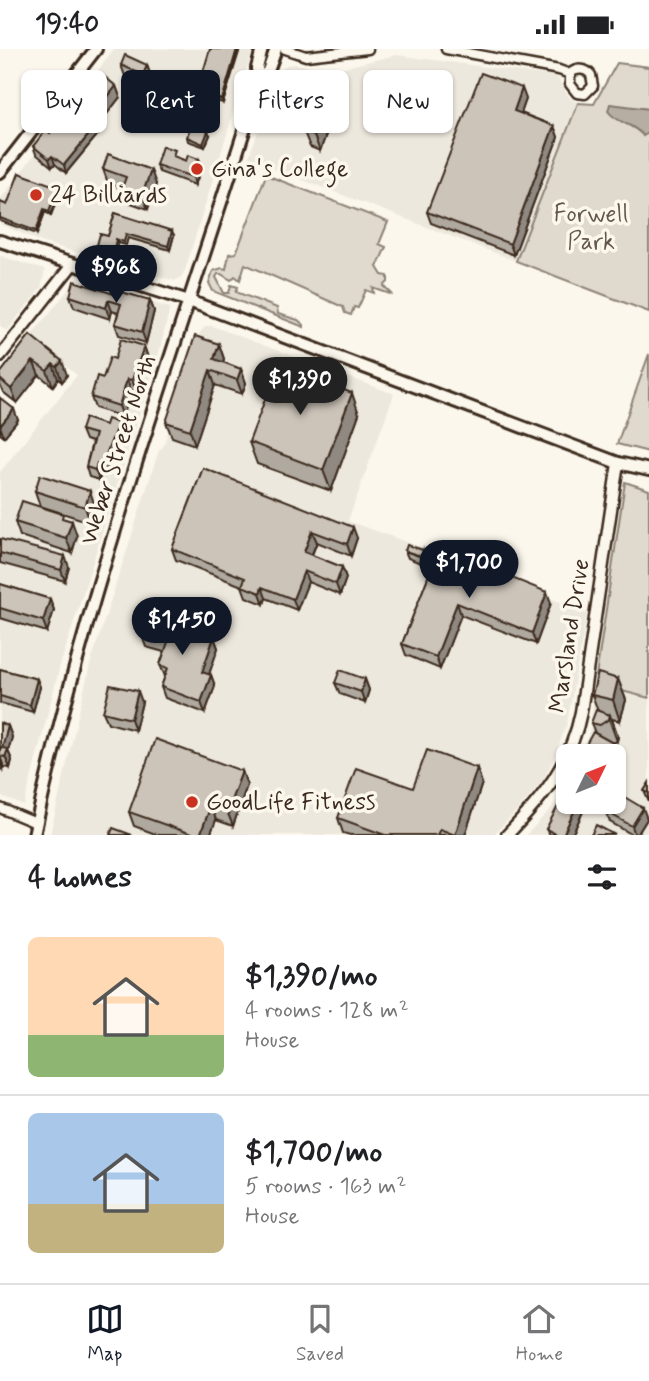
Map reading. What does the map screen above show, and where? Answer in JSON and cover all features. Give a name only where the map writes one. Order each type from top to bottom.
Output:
[{"type":"main road","points":[[0,172],[96,49]]},
{"type":"main road","name":"Weber Street North","points":[[257,70],[262,49]]},
{"type":"main road","name":"Weber Street North","points":[[268,70],[276,49]]},
{"type":"main road","name":"Weber Street North","points":[[34,835],[67,692],[93,598],[242,133]]},
{"type":"main road","points":[[0,241],[189,301],[618,463],[649,470]]},
{"type":"street","points":[[285,49],[306,56],[368,49]]},
{"type":"street","points":[[446,49],[570,74]]},
{"type":"street","points":[[0,356],[72,265]]},
{"type":"street","name":"Marsland Drive","points":[[507,835],[548,790],[569,754],[575,737],[618,463]]},
{"type":"street","points":[[0,809],[36,823]]},
{"type":"shaded area","points":[[114,49],[253,49],[247,70],[234,70],[234,111],[185,270],[175,281],[44,243],[0,224],[0,200],[51,133],[107,133],[107,70],[98,70]]},
{"type":"shaded area","points":[[396,55],[558,78],[569,97],[578,103],[516,261],[248,159],[257,133],[349,133],[349,70],[333,70]]},
{"type":"shaded area","points":[[286,65],[333,70],[282,70]]},
{"type":"shaded area","points":[[610,104],[649,109],[649,132],[643,136],[635,128],[616,119],[608,111]]},
{"type":"shaded area","points":[[0,256],[45,270],[41,288],[7,331],[0,326]]},
{"type":"shaded area","points":[[77,279],[170,308],[158,356],[60,666],[24,806],[0,796],[0,472],[77,375],[29,338]]},
{"type":"shaded area","points":[[206,326],[212,326],[394,394],[348,521],[454,559],[587,613],[567,723],[560,744],[556,744],[556,754],[543,780],[493,835],[50,835],[90,665],[200,332]]},
{"type":"shaded area","points":[[625,675],[649,681],[649,835],[526,835],[556,801],[556,814],[626,814],[626,744],[585,744],[590,729],[595,683]]},
{"type":"green space","name":"Forwell Park","points":[[617,63],[649,67],[649,312],[516,261],[578,103],[594,104]]},
{"type":"green space","points":[[266,175],[388,222],[379,244],[386,247],[377,267],[382,275],[388,276],[388,282],[384,286],[393,295],[373,288],[374,293],[366,290],[358,308],[354,307],[351,315],[345,313],[343,307],[245,264],[240,280],[235,276],[231,280],[221,274],[216,277],[224,293],[229,293],[231,285],[238,287],[236,292],[277,308],[278,314],[298,320],[304,327],[213,291],[209,283],[213,271],[226,269],[229,254],[236,253]]},
{"type":"green space","points":[[649,354],[649,452],[617,444]]},
{"type":"green space","points":[[625,482],[649,490],[649,698],[614,689],[616,678],[595,683]]},
{"type":"building","points":[[210,49],[237,49],[222,100],[220,70],[204,70]]},
{"type":"building","points":[[125,55],[147,65],[145,70],[132,70],[121,65]]},
{"type":"building","points":[[481,73],[522,88],[514,111],[554,126],[510,244],[427,212]]},
{"type":"building","points":[[107,79],[116,86],[107,98]]},
{"type":"building","points":[[44,133],[90,133],[64,165],[52,156],[49,159],[33,146]]},
{"type":"building","points":[[188,133],[207,133],[203,144],[187,137]]},
{"type":"building","points":[[162,146],[175,150],[173,156],[186,161],[188,155],[199,159],[193,177],[156,165]]},
{"type":"building","points":[[108,154],[151,170],[142,195],[122,188],[126,177],[103,169]]},
{"type":"building","points":[[19,173],[58,187],[49,211],[44,209],[36,231],[0,218],[0,202],[7,205]]},
{"type":"building","points":[[115,213],[172,231],[168,246],[126,234],[124,242],[116,239],[114,249],[97,245],[100,234],[108,236]]},
{"type":"building","points":[[74,281],[117,295],[118,291],[150,300],[142,332],[115,324],[121,304],[108,300],[106,308],[70,296]]},
{"type":"building","points":[[30,335],[62,361],[57,367],[53,364],[47,371],[33,361],[11,389],[0,379],[0,374]]},
{"type":"building","points":[[195,336],[219,344],[214,359],[241,369],[237,380],[210,370],[190,430],[166,422]]},
{"type":"building","points":[[121,339],[144,346],[132,380],[127,379],[119,406],[91,397],[97,376],[103,378],[110,357],[115,359]]},
{"type":"building","points":[[278,365],[352,393],[323,470],[249,442]]},
{"type":"building","points":[[0,398],[14,409],[0,426]]},
{"type":"building","points":[[85,418],[105,425],[107,419],[118,423],[102,465],[97,463],[95,470],[86,467],[95,434],[81,430]]},
{"type":"building","points":[[203,468],[353,527],[347,544],[312,531],[304,552],[342,567],[336,584],[304,571],[293,599],[262,587],[260,593],[242,586],[245,578],[172,549]]},
{"type":"building","points":[[40,475],[90,491],[85,507],[35,491]]},
{"type":"building","points":[[22,501],[63,514],[62,518],[72,521],[66,538],[15,522]]},
{"type":"building","points":[[0,539],[65,556],[61,570],[0,553]]},
{"type":"building","points":[[407,545],[423,550],[421,556],[405,551]]},
{"type":"building","points":[[439,549],[547,592],[532,633],[457,603],[436,657],[402,644]]},
{"type":"building","points":[[0,584],[50,599],[43,621],[0,608]]},
{"type":"building","points":[[150,614],[214,637],[202,672],[211,675],[201,702],[161,687],[168,668],[160,665],[168,642],[142,636]]},
{"type":"building","points":[[0,669],[37,679],[30,705],[0,696]]},
{"type":"building","points":[[340,670],[365,679],[361,692],[335,683]]},
{"type":"building","points":[[598,673],[618,679],[613,700],[592,695]]},
{"type":"building","points":[[110,685],[138,691],[131,719],[103,712]]},
{"type":"building","points":[[596,710],[610,715],[609,719],[600,725],[591,723]]},
{"type":"building","points":[[0,723],[8,726],[2,748],[8,749],[5,757],[0,756]]},
{"type":"building","points":[[593,732],[613,743],[612,744],[586,744]]},
{"type":"building","name":"GoodLife Fitness","points":[[155,739],[242,771],[227,811],[211,805],[200,835],[129,812]]},
{"type":"building","points":[[427,750],[477,768],[455,835],[440,829],[437,835],[385,835],[338,818],[356,768],[413,788]]},
{"type":"building","points":[[626,798],[643,808],[632,826],[610,814],[626,814]]},
{"type":"building","points":[[556,810],[556,814],[573,814],[563,835],[546,829]]},
{"type":"building","points":[[596,825],[615,835],[591,835]]},
{"type":"building","points":[[113,828],[132,835],[110,835]]},
{"type":"place","name":"Gina's College","points":[[197,169]]},
{"type":"place","name":"24 Billiards","points":[[36,195]]},
{"type":"place","name":"GoodLife Fitness","points":[[192,802]]}]
